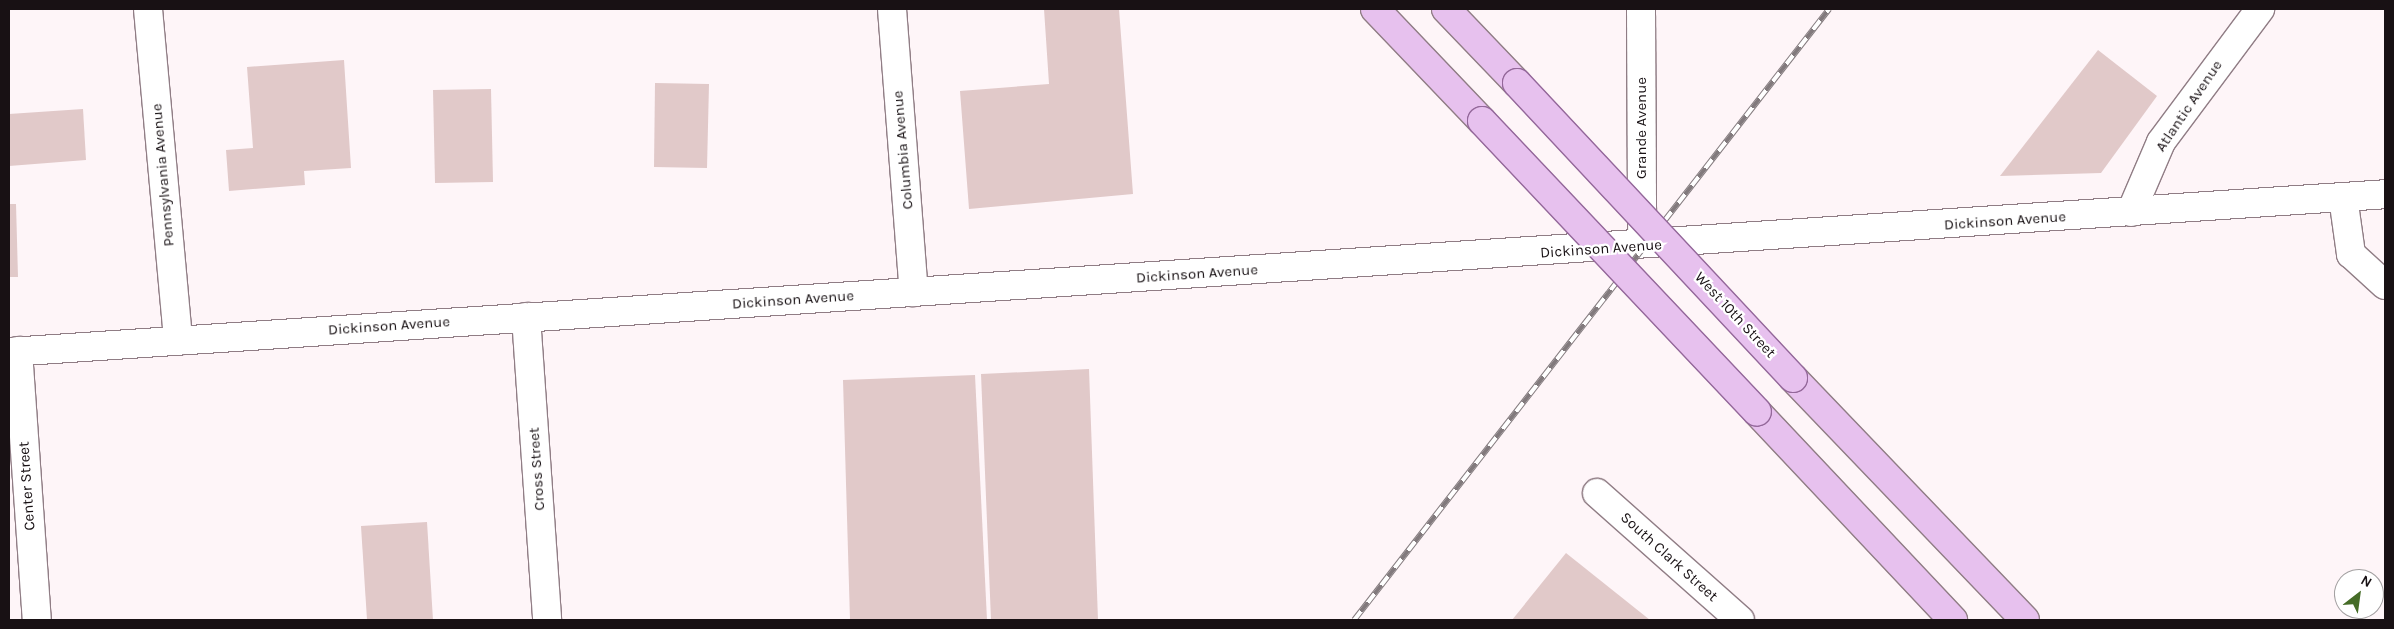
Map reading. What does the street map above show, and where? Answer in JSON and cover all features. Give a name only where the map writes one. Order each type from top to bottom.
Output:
[{"type":"main road","name":"Pennsylvania Avenue","points":[[148,9],[178,340]]},
{"type":"main road","name":"Columbia Avenue","points":[[892,9],[914,292]]},
{"type":"main road","points":[[1375,9],[1953,620]]},
{"type":"main road","name":"West 10th Street","points":[[1446,9],[1793,378],[2025,620]]},
{"type":"main road","name":"Grande Avenue","points":[[1641,9],[1642,247]]},
{"type":"main road","name":"Atlantic Avenue","points":[[2131,212],[2161,142],[2260,9]]},
{"type":"main road","name":"Dickinson Avenue","points":[[13,352],[526,317],[1642,247],[2385,194]]},
{"type":"main road","points":[[2343,197],[2351,254],[2385,285]]},
{"type":"main road","name":"Cross Street","points":[[526,317],[548,620]]},
{"type":"main road","name":"Center Street","points":[[13,352],[37,620]]},
{"type":"main road","name":"South Clark Street","points":[[1597,493],[1740,620]]},
{"type":"building","points":[[1044,9],[1119,9],[1133,194],[969,209],[960,91],[1049,84]]},
{"type":"building","points":[[2098,50],[2157,96],[2101,173],[2000,176]]},
{"type":"building","points":[[344,60],[351,168],[304,171],[305,185],[229,191],[226,150],[253,148],[247,67]]},
{"type":"building","points":[[655,83],[709,84],[707,168],[654,167]]},
{"type":"building","points":[[491,89],[493,182],[435,183],[433,90]]},
{"type":"building","points":[[83,109],[86,160],[9,166],[9,114]]},
{"type":"building","points":[[9,204],[16,204],[18,277],[9,277]]},
{"type":"building","points":[[1089,369],[1098,620],[991,620],[981,374]]},
{"type":"building","points":[[975,375],[987,620],[850,620],[843,380]]},
{"type":"building","points":[[427,522],[433,620],[367,620],[361,526]]},
{"type":"building","points":[[1566,553],[1650,620],[1512,620]]},
{"type":"railway","points":[[1354,620],[1829,9]]}]
